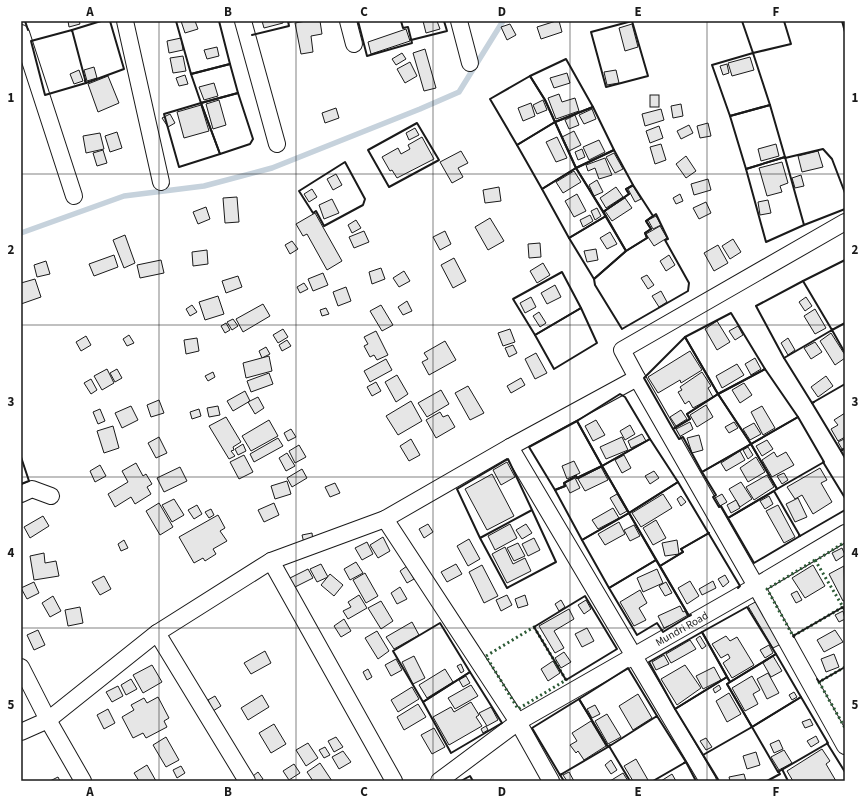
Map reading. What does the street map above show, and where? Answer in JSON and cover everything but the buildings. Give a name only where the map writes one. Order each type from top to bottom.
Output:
[{"type":"street","points":[[125,21],[161,182]]},
{"type":"street","points":[[243,21],[277,144]]},
{"type":"street","points":[[348,21],[354,44]]},
{"type":"street","points":[[459,21],[470,63]]},
{"type":"street","points":[[21,33],[74,196]]},
{"type":"street","points":[[845,222],[622,350],[845,746]]},
{"type":"street","points":[[21,732],[48,720],[157,633],[271,561],[385,519],[510,447],[637,378]]},
{"type":"street","points":[[510,447],[708,781]]},
{"type":"street","points":[[21,494],[32,489],[51,496]]},
{"type":"street","points":[[385,519],[518,722],[552,781]]},
{"type":"street","name":"Mundri Road","points":[[439,781],[518,722],[756,586],[845,533]]},
{"type":"street","points":[[271,561],[394,781]]},
{"type":"street","points":[[157,633],[247,781]]},
{"type":"street","points":[[21,667],[48,720],[83,781]]},
{"type":"waterway","points":[[21,233],[124,196],[204,186],[272,168],[459,92],[503,21]]},
{"type":"hedge","points":[[815,561],[845,542]]},
{"type":"hedge","points":[[815,560],[843,607],[793,636],[767,589],[815,560]]},
{"type":"hedge","points":[[534,627],[566,680],[518,709],[486,656],[534,627]]},
{"type":"hedge","points":[[845,667],[819,682],[845,728]]},
{"type":"wall","points":[[25,21],[28,30]]},
{"type":"wall","points":[[72,31],[101,21]]},
{"type":"wall","points":[[85,81],[86,83],[124,69],[110,21]]},
{"type":"wall","points":[[176,21],[191,74],[230,64],[219,21]]},
{"type":"wall","points":[[252,35],[289,26],[288,21],[293,21]]},
{"type":"wall","points":[[358,21],[367,56],[412,43],[408,27],[403,28],[401,21]]},
{"type":"wall","points":[[411,40],[447,31],[444,21]]},
{"type":"wall","points":[[632,21],[648,76],[606,87],[591,32],[632,21]]},
{"type":"wall","points":[[742,21],[753,53],[791,44],[784,21]]},
{"type":"wall","points":[[842,21],[845,32]]},
{"type":"wall","points":[[72,30],[86,83],[45,95],[31,41],[72,30]]},
{"type":"wall","points":[[753,53],[770,105],[730,116],[712,65],[753,53]]},
{"type":"wall","points":[[566,59],[593,107],[555,122],[545,100],[530,76],[566,59]]},
{"type":"wall","points":[[230,64],[238,93],[201,103],[191,74],[230,64]]},
{"type":"wall","points":[[530,76],[545,100],[555,122],[517,145],[490,99],[530,76]]},
{"type":"wall","points":[[238,93],[253,139],[250,144],[220,154],[201,103],[238,93]]},
{"type":"wall","points":[[201,103],[220,154],[179,167],[164,114],[201,103]]},
{"type":"wall","points":[[770,105],[785,157],[746,169],[730,116],[770,105]]},
{"type":"wall","points":[[593,107],[614,150],[576,168],[555,122],[593,107]]},
{"type":"wall","points":[[555,122],[576,168],[542,189],[517,145],[555,122]]},
{"type":"wall","points":[[417,123],[439,160],[389,187],[368,150],[417,123]]},
{"type":"wall","points":[[785,158],[823,149],[832,159],[845,193]]},
{"type":"wall","points":[[614,150],[633,185],[626,189],[629,194],[603,212],[576,168],[614,150]]},
{"type":"wall","points":[[804,225],[785,157],[746,169],[766,242],[845,209]]},
{"type":"wall","points":[[345,162],[365,199],[363,205],[324,226],[316,211],[313,213],[299,191],[345,162]]},
{"type":"wall","points":[[576,168],[606,216],[569,238],[542,189],[576,168]]},
{"type":"wall","points":[[633,185],[653,216],[646,221],[651,229],[645,233],[647,238],[626,251],[603,212],[629,194],[626,189],[633,185]]},
{"type":"wall","points":[[656,214],[668,239],[665,240],[689,283],[688,291],[622,329],[595,285],[594,279],[626,251],[647,238],[645,233],[651,229],[646,221],[656,214]]},
{"type":"wall","points":[[606,216],[626,251],[594,279],[569,238],[606,216]]},
{"type":"wall","points":[[803,281],[845,260]]},
{"type":"wall","points":[[562,272],[581,308],[535,335],[513,299],[562,272]]},
{"type":"wall","points":[[803,281],[832,330],[784,358],[756,306],[803,281]]},
{"type":"wall","points":[[581,308],[597,343],[554,369],[535,335],[581,308]]},
{"type":"wall","points":[[731,313],[765,369],[718,394],[685,337],[731,313]]},
{"type":"wall","points":[[832,329],[845,323]]},
{"type":"wall","points":[[831,331],[832,330],[845,353]]},
{"type":"wall","points":[[685,337],[718,394],[687,414],[690,419],[673,429],[644,378],[685,337]]},
{"type":"wall","points":[[784,358],[812,403],[845,384]]},
{"type":"wall","points":[[765,369],[798,417],[751,444],[718,394],[765,369]]},
{"type":"wall","points":[[620,394],[625,397],[650,439],[602,466],[577,421],[620,394]]},
{"type":"wall","points":[[718,394],[751,444],[702,472],[683,437],[679,439],[673,429],[690,419],[687,414],[718,394]]},
{"type":"wall","points":[[814,402],[812,403],[841,451],[845,448]]},
{"type":"wall","points":[[798,417],[824,462],[777,489],[751,444],[798,417]]},
{"type":"wall","points":[[577,421],[602,466],[577,478],[576,476],[564,483],[565,486],[555,490],[529,447],[577,421]]},
{"type":"wall","points":[[650,439],[678,482],[629,513],[602,466],[650,439]]},
{"type":"wall","points":[[751,444],[777,489],[728,518],[721,506],[719,507],[713,497],[716,495],[702,472],[751,444]]},
{"type":"wall","points":[[842,450],[841,451],[845,458]]},
{"type":"wall","points":[[21,457],[29,481],[21,484]]},
{"type":"wall","points":[[480,538],[532,510],[508,459],[457,489],[480,538],[507,588],[556,562],[532,510],[480,538]]},
{"type":"wall","points":[[823,462],[845,498]]},
{"type":"wall","points":[[602,466],[629,513],[582,540],[555,490],[565,486],[564,483],[576,476],[577,478],[602,466]]},
{"type":"wall","points":[[709,533],[681,549],[683,552],[660,566],[629,513],[678,482],[740,586],[738,588]]},
{"type":"wall","points":[[774,491],[800,536],[754,563],[728,518],[774,491]]},
{"type":"wall","points":[[799,535],[800,536],[845,510]]},
{"type":"wall","points":[[629,513],[656,560],[609,588],[582,540],[629,513]]},
{"type":"wall","points":[[691,615],[689,616],[660,566],[683,552],[681,549],[709,533]]},
{"type":"wall","points":[[656,560],[689,616],[663,632],[657,623],[637,635],[609,588],[656,560]]},
{"type":"wall","points":[[585,596],[617,649],[566,680],[534,627],[585,596]]},
{"type":"wall","points":[[747,607],[776,654],[730,682],[702,632],[747,607]]},
{"type":"wall","points":[[794,637],[793,636],[843,607],[845,611]]},
{"type":"wall","points":[[440,623],[470,672],[423,702],[393,651],[440,623]]},
{"type":"wall","points":[[702,632],[727,677],[675,709],[649,662],[702,632]]},
{"type":"wall","points":[[776,654],[801,697],[752,727],[727,684],[776,654]]},
{"type":"wall","points":[[817,679],[819,682],[845,667]]},
{"type":"wall","points":[[628,668],[657,716],[608,747],[579,699],[628,668]]},
{"type":"wall","points":[[470,672],[502,723],[451,753],[423,702],[470,672]]},
{"type":"wall","points":[[703,755],[752,727],[727,684],[730,682],[727,677],[675,709],[719,781]]},
{"type":"wall","points":[[801,697],[828,743],[778,772],[752,727],[801,697]]},
{"type":"wall","points":[[579,699],[608,747],[560,775],[532,728],[579,699]]},
{"type":"wall","points":[[653,781],[686,762],[657,716],[656,717]]},
{"type":"wall","points":[[827,743],[845,772]]},
{"type":"wall","points":[[610,745],[609,746],[630,781]]},
{"type":"wall","points":[[684,763],[686,762],[696,781]]},
{"type":"wall","points":[[782,769],[788,781]]},
{"type":"wall","points":[[767,781],[780,774],[778,771]]},
{"type":"wall","points":[[562,774],[560,775],[564,781]]},
{"type":"wall","points":[[461,781],[470,776],[473,781]]}]
